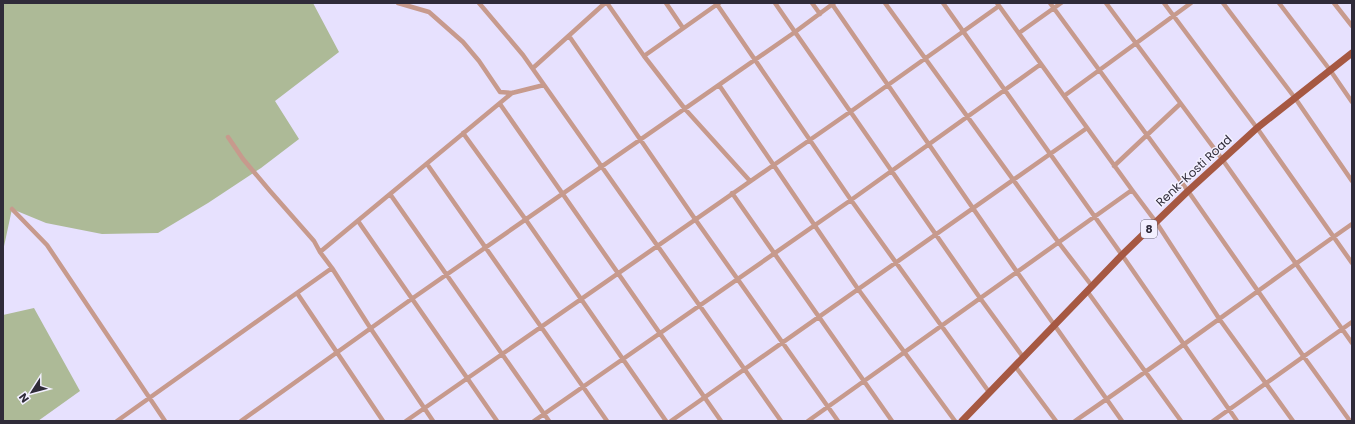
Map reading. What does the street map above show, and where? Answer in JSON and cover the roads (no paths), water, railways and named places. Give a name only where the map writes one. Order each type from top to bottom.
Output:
[{"type":"main road","name":"Renk-Kosti Road","points":[[962,421],[1089,288],[1188,191],[1257,128],[1352,53]]},
{"type":"street","points":[[398,3],[429,12],[463,42],[479,60],[500,92],[512,93],[544,85]]},
{"type":"street","points":[[479,3],[533,68],[781,421]]},
{"type":"street","points":[[533,68],[606,3],[644,56],[685,109],[750,181]]},
{"type":"street","points":[[666,3],[683,28]]},
{"type":"street","points":[[644,56],[717,3],[851,200],[989,392]]},
{"type":"street","points":[[775,3],[1022,357]]},
{"type":"street","points":[[812,3],[820,14]]},
{"type":"street","points":[[885,3],[1059,243],[1181,421]]},
{"type":"street","points":[[943,3],[1094,218],[1122,255],[1237,421]]},
{"type":"street","points":[[1050,3],[1188,191],[1350,421]]},
{"type":"street","points":[[1019,33],[1061,3]]},
{"type":"street","points":[[1106,3],[1222,159],[1352,343]]},
{"type":"street","points":[[1164,3],[1257,128],[1352,263]]},
{"type":"street","points":[[1064,96],[1191,3]]},
{"type":"street","points":[[1223,3],[1295,98],[1352,181]]},
{"type":"street","points":[[1279,3],[1330,70],[1352,102]]},
{"type":"street","points":[[1334,3],[1352,26]]},
{"type":"street","points":[[241,421],[413,298],[833,4],[1017,272],[1122,421]]},
{"type":"street","points":[[406,421],[773,164],[850,112],[963,32],[998,4],[1156,222],[1220,320],[1292,421]]},
{"type":"street","points":[[569,36],[695,219],[838,421]]},
{"type":"street","points":[[534,421],[851,200],[1041,64]]},
{"type":"street","points":[[719,85],[858,289],[955,421]]},
{"type":"street","points":[[320,252],[512,93]]},
{"type":"street","points":[[500,104],[721,421]]},
{"type":"street","points":[[1114,166],[1180,104]]},
{"type":"street","points":[[671,421],[1087,128]]},
{"type":"street","points":[[464,134],[526,220],[666,421]]},
{"type":"street","points":[[228,137],[243,159],[314,241],[433,421]]},
{"type":"street","points":[[427,164],[607,421]]},
{"type":"street","points":[[808,421],[1132,190]]},
{"type":"street","points":[[732,193],[892,421]]},
{"type":"street","points":[[390,194],[549,421]]},
{"type":"street","points":[[12,209],[47,245],[164,421]]},
{"type":"street","points":[[358,221],[413,298],[497,421]]},
{"type":"street","points":[[1075,421],[1220,320],[1352,224]]},
{"type":"street","points":[[117,421],[332,268]]},
{"type":"street","points":[[297,293],[382,421]]},
{"type":"street","points":[[1213,421],[1352,322]]},
{"type":"street","points":[[1015,366],[1056,421]]}]
